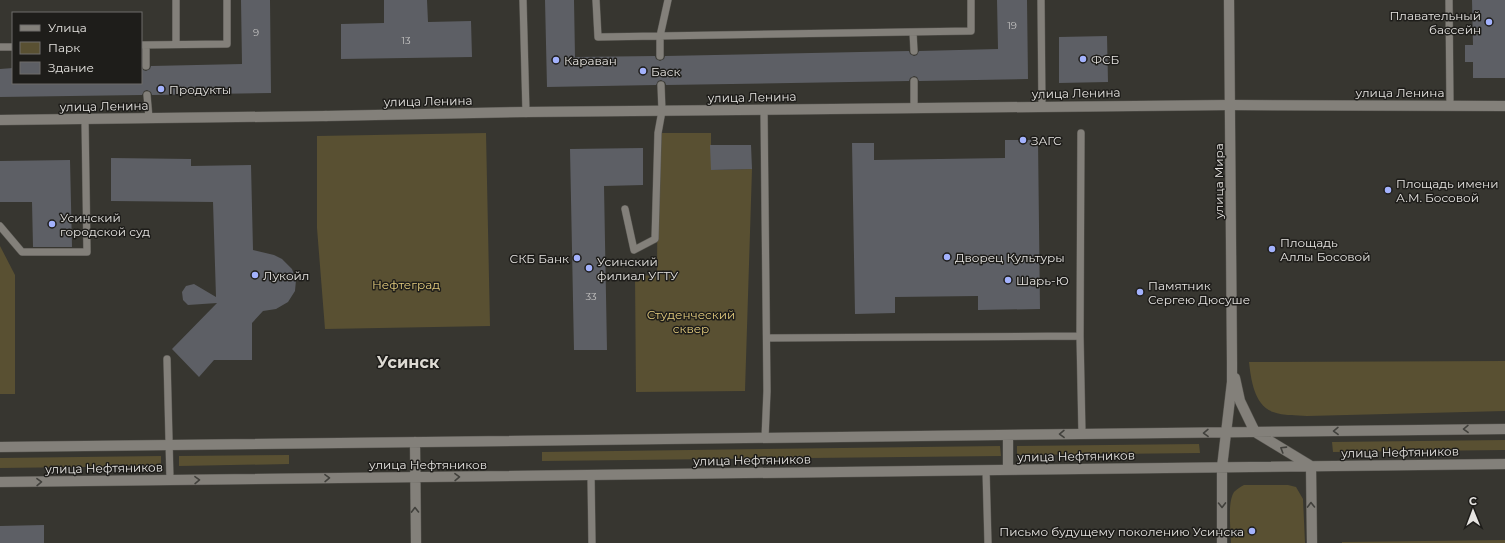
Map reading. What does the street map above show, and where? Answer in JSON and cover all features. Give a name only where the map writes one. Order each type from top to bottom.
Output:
[{"type":"main road","name":"улица Мира","points":[[1222,543],[1222,468],[1232,382],[1229,0]]},
{"type":"main road","name":"улица Ленина","points":[[0,120],[526,112],[1230,105],[1505,106]]},
{"type":"main road","name":"улица Мира","points":[[1232,362],[1240,401],[1255,432]]},
{"type":"main road","name":"улица Нефтяников","points":[[0,447],[1505,429]]},
{"type":"main road","points":[[1255,432],[1311,466],[1312,543]]},
{"type":"main road","points":[[1008,435],[1008,470]]},
{"type":"main road","points":[[415,442],[416,543]]},
{"type":"main road","name":"улица Нефтяников","points":[[0,482],[1505,464]]},
{"type":"lane","points":[[176,0],[176,44]]},
{"type":"lane","points":[[146,66],[144,45],[227,44],[227,0]]},
{"type":"lane","points":[[524,0],[526,112]]},
{"type":"lane","points":[[596,0],[598,37],[971,31],[971,0]]},
{"type":"lane","points":[[660,56],[660,36],[668,0]]},
{"type":"lane","points":[[1041,0],[1042,107]]},
{"type":"lane","points":[[1449,0],[1450,105]]},
{"type":"lane","points":[[913,32],[914,51]]},
{"type":"lane","points":[[0,47],[12,47]]},
{"type":"lane","points":[[914,81],[914,108]]},
{"type":"lane","points":[[626,209],[634,250],[655,239],[658,133],[662,111],[661,85]]},
{"type":"lane","points":[[147,95],[149,118]]},
{"type":"lane","points":[[764,110],[767,338],[765,438]]},
{"type":"lane","points":[[0,226],[22,252],[87,252],[84,119]]},
{"type":"lane","points":[[1081,133],[1080,336],[1082,434]]},
{"type":"lane","points":[[767,338],[1080,336]]},
{"type":"lane","points":[[167,359],[170,480]]},
{"type":"lane","points":[[986,470],[988,543]]},
{"type":"lane","points":[[591,475],[592,543]]},
{"type":"green space","name":"Нефтеград","points":[[486,133],[490,326],[325,329],[317,228],[317,136]]},
{"type":"green space","name":"Студенческий сквер","points":[[658,133],[711,133],[711,170],[752,169],[745,391],[636,392],[635,275],[657,276]]},
{"type":"green space","points":[[0,246],[15,275],[15,394],[0,394]]},
{"type":"green space","points":[[1505,361],[1505,411],[1307,416],[1281,414],[1267,409],[1258,398],[1255,391],[1252,383],[1249,362]]},
{"type":"green space","points":[[1505,440],[1505,450],[1333,452],[1332,442]]},
{"type":"green space","points":[[1199,444],[1200,453],[1017,455],[1017,446]]},
{"type":"green space","points":[[1000,446],[1001,456],[542,461],[542,452]]},
{"type":"green space","points":[[289,455],[289,464],[179,466],[179,456]]},
{"type":"green space","points":[[161,456],[161,466],[0,468],[0,458]]},
{"type":"green space","points":[[1244,485],[1288,485],[1296,487],[1303,499],[1305,543],[1231,543],[1230,510],[1232,497],[1234,492]]},
{"type":"green space","points":[[1505,540],[1505,543],[1342,543],[1342,542]]},
{"type":"building","points":[[241,0],[270,0],[271,93],[152,95],[151,92],[147,90],[144,91],[142,95],[0,97],[0,69],[12,68],[12,84],[142,84],[142,68],[146,71],[150,69],[151,66],[242,64]]},
{"type":"building","points":[[384,0],[427,0],[428,22],[471,21],[472,57],[341,59],[341,24],[384,23]]},
{"type":"building","points":[[545,0],[574,0],[575,57],[655,56],[656,59],[660,61],[664,59],[665,56],[909,51],[910,54],[914,56],[917,55],[919,51],[998,49],[997,0],[1027,0],[1028,79],[919,81],[917,77],[914,76],[910,78],[909,81],[666,85],[665,82],[661,80],[658,81],[656,85],[547,87]]},
{"type":"building","name":"Плавательный бассейн","points":[[1472,0],[1505,0],[1505,78],[1473,78],[1473,62],[1465,62],[1465,45],[1473,45]]},
{"type":"building","name":"ФСБ","points":[[1107,36],[1108,82],[1059,83],[1059,37]]},
{"type":"building","name":"Дворец Культуры","points":[[1005,140],[1038,140],[1040,309],[978,310],[978,296],[895,297],[895,313],[855,314],[852,143],[874,143],[874,160],[1005,158]]},
{"type":"building","points":[[710,145],[751,145],[752,169],[711,170]]},
{"type":"building","name":"Усинский филиал УГТУ","points":[[643,148],[643,185],[604,186],[607,350],[574,350],[570,149]]},
{"type":"building","name":"Лукойл","points":[[111,158],[191,159],[191,166],[251,165],[253,250],[274,255],[282,259],[292,269],[296,280],[295,291],[288,302],[276,309],[263,311],[252,323],[252,360],[214,360],[199,377],[172,349],[217,303],[188,305],[183,300],[182,292],[186,286],[194,284],[216,297],[213,202],[111,201]]},
{"type":"building","name":"Усинский городской суд","points":[[70,160],[72,247],[33,247],[32,202],[0,202],[0,161]]},
{"type":"building","points":[[44,525],[44,543],[0,543],[0,526]]},
{"type":"place","name":"Плавательный бассейн","points":[[1489,22]]},
{"type":"place","name":"ФСБ","points":[[1083,59]]},
{"type":"place","name":"Караван","points":[[556,60]]},
{"type":"place","name":"Баск","points":[[643,71]]},
{"type":"place","name":"Продукты","points":[[161,89]]},
{"type":"place","name":"ЗАГС","points":[[1023,140]]},
{"type":"place","name":"Площадь имени А.М. Босовой","points":[[1388,190]]},
{"type":"place","name":"Усинский городской суд","points":[[52,224]]},
{"type":"place","name":"Площадь Аллы Босовой","points":[[1272,249]]},
{"type":"place","name":"Дворец Культуры","points":[[947,257]]},
{"type":"place","name":"СКБ Банк","points":[[577,258]]},
{"type":"place","name":"Усинский филиал УГТУ","points":[[589,268]]},
{"type":"place","name":"Лукойл","points":[[255,275]]},
{"type":"place","name":"Шарь-Ю","points":[[1008,280]]},
{"type":"place","name":"Памятник Сергею Дюсуше","points":[[1140,292]]},
{"type":"place","name":"Письмо будущему поколению Усинска","points":[[1252,531]]},
{"type":"district","name":"Усинск","points":[[408,362]]}]
